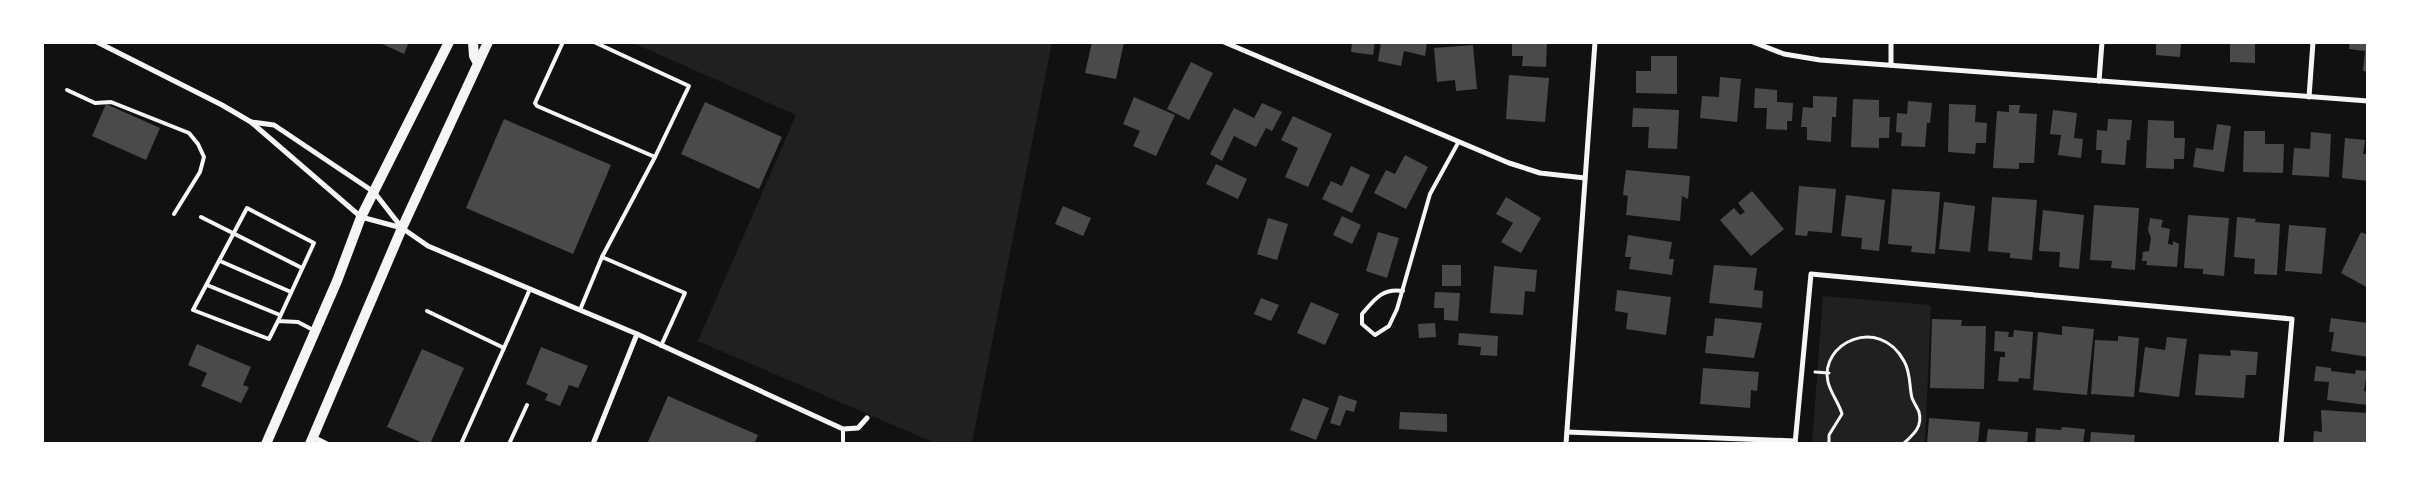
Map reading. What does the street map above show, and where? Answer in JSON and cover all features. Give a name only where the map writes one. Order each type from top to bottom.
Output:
[{"type":"main road","points":[[266,444],[338,281],[361,217],[449,42]]},
{"type":"main road","points":[[473,42],[474,56],[478,63]]},
{"type":"main road","points":[[311,440],[402,228],[488,42]]},
{"type":"street","points":[[97,42],[252,122],[361,217],[402,228]]},
{"type":"street","points":[[1224,42],[1296,71],[1458,143],[1509,163],[1540,173],[1585,178]]},
{"type":"street","points":[[1566,444],[1596,42]]},
{"type":"street","points":[[1753,42],[1784,54],[1820,60],[2368,101]]},
{"type":"street","points":[[1891,42],[1891,65]]},
{"type":"street","points":[[2099,81],[2102,42]]},
{"type":"street","points":[[2309,97],[2313,42]]},
{"type":"street","points":[[252,122],[274,125],[374,192],[402,228],[428,246],[637,334],[843,429],[858,428],[867,418]]},
{"type":"street","points":[[1567,432],[1795,442],[1811,274],[2292,319],[2281,444]]},
{"type":"street","points":[[592,444],[637,334]]},
{"type":"street","points":[[311,440],[327,444]]},
{"type":"lane","points":[[563,42],[535,103],[537,106],[655,157]]},
{"type":"lane","points":[[580,310],[602,258],[655,157],[689,86],[594,42]]},
{"type":"lane","points":[[67,90],[95,103],[111,102],[189,133],[198,144],[204,157],[200,172],[174,214]]},
{"type":"lane","points":[[1402,291],[1391,289],[1378,296],[1362,314],[1362,324],[1375,335],[1389,326],[1402,291],[1430,194],[1458,143]]},
{"type":"lane","points":[[247,208],[314,243],[269,339],[193,310],[220,261],[232,234],[247,208]]},
{"type":"lane","points":[[201,217],[302,268]]},
{"type":"lane","points":[[602,258],[685,293],[661,346]]},
{"type":"lane","points":[[220,261],[291,292]]},
{"type":"lane","points":[[207,285],[280,315]]},
{"type":"lane","points":[[461,444],[530,289]]},
{"type":"lane","points":[[427,311],[504,348]]},
{"type":"lane","points":[[278,321],[298,322],[315,331]]},
{"type":"lane","points":[[509,444],[527,405]]},
{"type":"lane","points":[[843,429],[843,444]]},
{"type":"path","points":[[1829,444],[1829,435],[1842,414],[1828,381],[1834,354],[1845,344],[1856,338],[1872,336],[1881,338],[1893,347],[1904,360],[1910,374],[1911,392],[1919,411],[1920,419],[1917,430],[1903,444]]},
{"type":"path","points":[[1815,372],[1829,373]]},
{"type":"shaded area","points":[[633,43],[1052,43],[972,443],[935,443],[698,341],[796,115]]},
{"type":"shaded area","points":[[1823,296],[1931,305],[1925,443],[1812,444]]},
{"type":"building","points":[[378,42],[409,42],[404,54]]},
{"type":"building","points":[[1092,42],[1124,42],[1116,79],[1085,73]]},
{"type":"building","points":[[1352,42],[1375,42],[1373,55],[1351,52]]},
{"type":"building","points":[[1381,42],[1427,42],[1425,56],[1404,51],[1401,66],[1378,61]]},
{"type":"building","points":[[1512,42],[1547,42],[1546,67],[1522,66],[1523,56],[1512,56]]},
{"type":"building","points":[[2156,42],[2181,42],[2180,57],[2156,55]]},
{"type":"building","points":[[2230,42],[2255,42],[2255,63],[2230,62]]},
{"type":"building","points":[[2350,42],[2368,42],[2368,72],[2363,71],[2365,51],[2349,49]]},
{"type":"building","points":[[1473,45],[1477,89],[1456,91],[1455,80],[1437,82],[1434,48]]},
{"type":"building","points":[[1651,56],[1677,56],[1677,94],[1636,93],[1636,71],[1651,71]]},
{"type":"building","points":[[1191,62],[1213,73],[1189,120],[1167,109]]},
{"type":"building","points":[[1509,75],[1549,78],[1545,122],[1506,119]]},
{"type":"building","points":[[1720,77],[1741,79],[1737,122],[1700,118],[1702,96],[1719,97]]},
{"type":"building","points":[[1755,88],[1777,90],[1777,102],[1793,103],[1792,121],[1787,121],[1787,130],[1766,129],[1767,108],[1754,108]]},
{"type":"building","points":[[1813,96],[1837,97],[1836,117],[1832,117],[1831,142],[1807,140],[1807,127],[1801,127],[1803,107],[1813,108]]},
{"type":"building","points":[[1134,97],[1175,115],[1156,156],[1133,146],[1140,131],[1123,124]]},
{"type":"building","points":[[1853,99],[1879,100],[1879,117],[1890,117],[1889,138],[1879,138],[1879,148],[1851,147]]},
{"type":"building","points":[[1908,101],[1932,103],[1930,123],[1927,123],[1925,147],[1901,146],[1902,133],[1896,132],[1897,113],[1907,114]]},
{"type":"building","points":[[705,102],[782,137],[759,189],[681,154]]},
{"type":"building","points":[[1262,103],[1282,112],[1272,131],[1266,128],[1256,147],[1234,136],[1222,161],[1210,154],[1234,108],[1254,118]]},
{"type":"building","points":[[106,104],[160,128],[146,160],[92,136]]},
{"type":"building","points":[[1949,104],[1976,105],[1975,122],[1987,123],[1986,143],[1976,143],[1975,154],[1948,152]]},
{"type":"building","points":[[2009,105],[2020,105],[2019,113],[2037,114],[2034,163],[2019,163],[2019,169],[1993,168],[1997,111],[2009,112]]},
{"type":"building","points":[[1633,108],[1679,110],[1677,149],[1648,148],[1649,127],[1632,127]]},
{"type":"building","points":[[2053,110],[2077,113],[2074,138],[2083,139],[2081,158],[2058,155],[2061,135],[2050,134]]},
{"type":"building","points":[[1293,116],[1332,134],[1308,187],[1285,177],[1298,148],[1281,140]]},
{"type":"building","points":[[504,119],[611,165],[573,254],[466,208]]},
{"type":"building","points":[[2108,119],[2132,120],[2130,140],[2127,140],[2125,165],[2101,163],[2102,150],[2096,150],[2097,130],[2107,131]]},
{"type":"building","points":[[2148,120],[2174,121],[2174,138],[2185,138],[2184,159],[2174,159],[2174,169],[2146,168]]},
{"type":"building","points":[[2217,124],[2231,126],[2224,172],[2193,167],[2196,148],[2213,150]]},
{"type":"building","points":[[2244,131],[2265,131],[2265,144],[2284,144],[2283,173],[2243,172]]},
{"type":"building","points":[[2311,132],[2331,134],[2329,177],[2292,175],[2294,148],[2310,149]]},
{"type":"building","points":[[2345,138],[2365,140],[2363,154],[2368,154],[2368,181],[2342,178]]},
{"type":"building","points":[[1405,155],[1428,167],[1406,209],[1374,193],[1386,170],[1395,174]]},
{"type":"building","points":[[1216,164],[1247,179],[1238,199],[1206,184]]},
{"type":"building","points":[[1351,166],[1370,175],[1352,213],[1322,199],[1331,181],[1342,186]]},
{"type":"building","points":[[1626,170],[1690,176],[1688,199],[1682,196],[1680,221],[1626,215],[1628,196],[1623,195]]},
{"type":"building","points":[[1799,186],[1836,189],[1832,233],[1808,231],[1807,236],[1795,235]]},
{"type":"building","points":[[1892,189],[1940,192],[1935,254],[1911,252],[1912,246],[1888,244]]},
{"type":"building","points":[[1752,191],[1784,229],[1751,256],[1720,220],[1734,208],[1740,215],[1745,212],[1738,203]]},
{"type":"building","points":[[1846,195],[1885,200],[1879,251],[1861,249],[1862,238],[1841,236]]},
{"type":"building","points":[[1506,197],[1541,218],[1521,253],[1501,242],[1513,223],[1496,214]]},
{"type":"building","points":[[1992,197],[2037,200],[2032,260],[2010,258],[2010,253],[1988,251]]},
{"type":"building","points":[[1944,202],[1975,206],[1970,252],[1939,249]]},
{"type":"building","points":[[2094,205],[2139,208],[2135,270],[2111,268],[2112,261],[2090,260]]},
{"type":"building","points":[[1063,206],[1091,218],[1083,236],[1055,224]]},
{"type":"building","points":[[2043,210],[2084,215],[2079,269],[2059,267],[2060,252],[2039,251]]},
{"type":"building","points":[[2188,215],[2229,218],[2224,276],[2203,274],[2203,269],[2184,268]]},
{"type":"building","points":[[1342,216],[1361,225],[1352,244],[1333,235]]},
{"type":"building","points":[[2237,217],[2256,219],[2255,222],[2280,224],[2277,275],[2254,274],[2255,259],[2234,257]]},
{"type":"building","points":[[1268,218],[1288,224],[1277,260],[1257,254]]},
{"type":"building","points":[[2150,218],[2163,220],[2161,227],[2170,229],[2168,244],[2173,245],[2173,241],[2179,244],[2177,267],[2146,265],[2147,261],[2142,261],[2143,252],[2149,251],[2151,238],[2148,230]]},
{"type":"building","points":[[2289,225],[2326,228],[2322,274],[2285,271]]},
{"type":"building","points":[[1378,232],[1399,238],[1387,278],[1366,271]]},
{"type":"building","points":[[2361,232],[2368,235],[2368,288],[2341,273]]},
{"type":"building","points":[[1628,235],[1672,242],[1669,259],[1674,259],[1672,275],[1629,269],[1631,257],[1625,257]]},
{"type":"building","points":[[1442,265],[1461,265],[1461,286],[1442,286]]},
{"type":"building","points":[[1714,265],[1757,268],[1754,290],[1763,291],[1762,308],[1709,303]]},
{"type":"building","points":[[1494,266],[1537,270],[1535,292],[1525,291],[1523,315],[1490,313]]},
{"type":"building","points":[[1617,290],[1671,297],[1666,335],[1626,329],[1628,313],[1615,311]]},
{"type":"building","points":[[1435,292],[1460,293],[1458,321],[1444,320],[1444,308],[1434,308]]},
{"type":"building","points":[[1261,298],[1279,305],[1271,321],[1254,314]]},
{"type":"building","points":[[1311,302],[1339,314],[1325,345],[1297,333]]},
{"type":"building","points":[[1715,318],[1762,323],[1754,358],[1705,353],[1707,336],[1713,336]]},
{"type":"building","points":[[2331,318],[2368,323],[2368,357],[2331,351],[2334,332],[2329,332]]},
{"type":"building","points":[[1932,319],[1962,320],[1961,326],[1986,326],[1984,389],[1930,388]]},
{"type":"building","points":[[1435,323],[1436,337],[1419,338],[1418,324]]},
{"type":"building","points":[[2062,326],[2094,329],[2087,395],[2033,390],[2038,332],[2062,335]]},
{"type":"building","points":[[2014,330],[2033,332],[2030,379],[2019,378],[2018,382],[1998,381],[2000,357],[2005,357],[2005,352],[1994,351],[1995,331],[2009,332],[2008,337],[2013,337]]},
{"type":"building","points":[[1459,333],[1498,336],[1497,356],[1480,355],[1481,347],[1458,345]]},
{"type":"building","points":[[2118,336],[2139,338],[2134,397],[2091,394],[2095,340],[2118,341]]},
{"type":"building","points":[[2167,337],[2187,339],[2179,397],[2139,392],[2145,347],[2165,350]]},
{"type":"building","points":[[197,344],[251,367],[243,385],[249,387],[241,403],[201,386],[207,373],[188,365]]},
{"type":"building","points":[[541,347],[588,366],[578,388],[569,385],[560,406],[545,400],[548,394],[526,384]]},
{"type":"building","points":[[422,349],[464,368],[430,444],[425,444],[387,427]]},
{"type":"building","points":[[2230,350],[2258,352],[2256,375],[2246,375],[2244,398],[2195,395],[2199,354],[2231,356]]},
{"type":"building","points":[[2316,366],[2331,368],[2331,371],[2355,374],[2356,370],[2367,371],[2364,391],[2368,392],[2367,405],[2327,400],[2329,382],[2314,381]]},
{"type":"building","points":[[1703,368],[1759,372],[1757,391],[1751,390],[1750,408],[1700,404]]},
{"type":"building","points":[[1339,395],[1357,401],[1354,412],[1346,410],[1340,426],[1330,423]]},
{"type":"building","points":[[668,396],[758,435],[754,444],[647,444]]},
{"type":"building","points":[[1303,398],[1329,408],[1316,440],[1290,430]]},
{"type":"building","points":[[2321,410],[2368,413],[2368,444],[2313,444],[2314,431],[2322,432]]},
{"type":"building","points":[[1400,412],[1447,414],[1447,432],[1399,429]]},
{"type":"building","points":[[1929,418],[1980,422],[1978,444],[1927,444]]},
{"type":"building","points":[[2062,427],[2085,429],[2083,444],[2035,444],[2036,428],[2061,430]]},
{"type":"building","points":[[1988,429],[2028,432],[2027,444],[1986,444]]},
{"type":"building","points":[[2091,432],[2135,435],[2134,444],[2090,444]]}]
